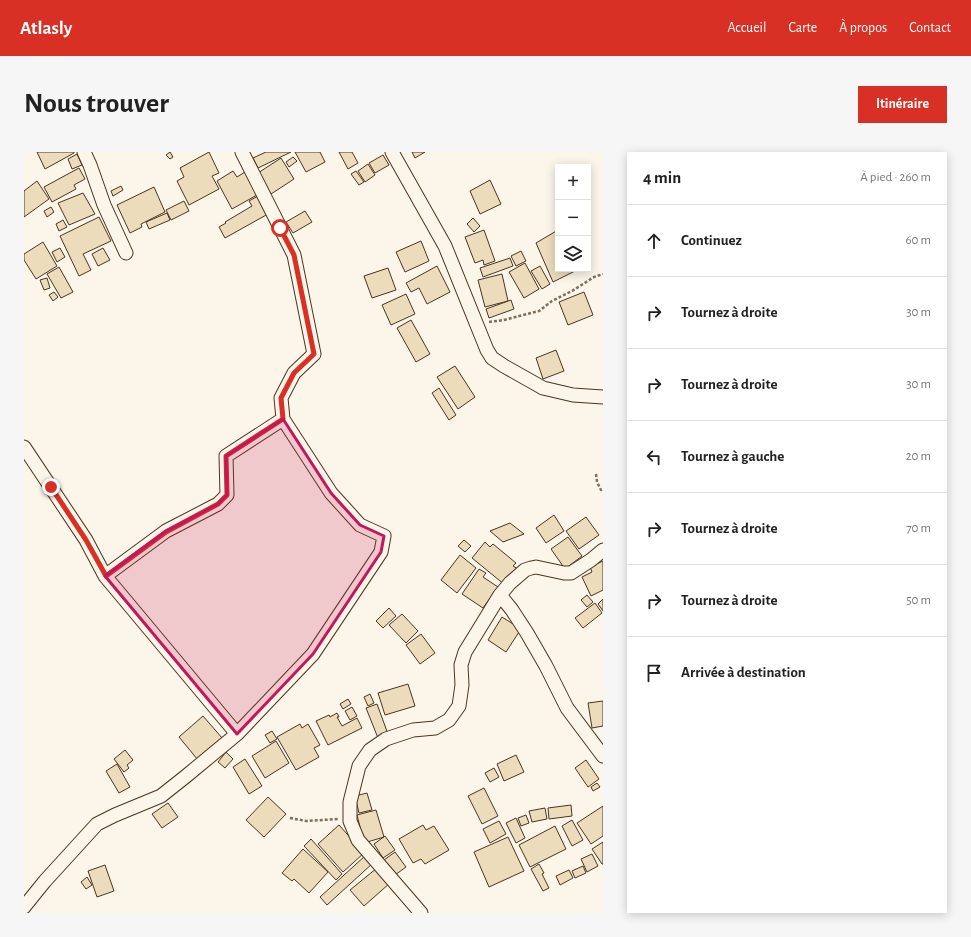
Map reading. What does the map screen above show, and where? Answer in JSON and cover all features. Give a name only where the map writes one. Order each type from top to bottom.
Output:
[{"type":"street","points":[[84,152],[104,205],[126,253]]},
{"type":"street","points":[[24,907],[45,881],[97,824],[161,796],[237,734],[313,654],[381,552],[384,536],[360,525],[331,493],[283,419],[281,398],[294,373],[314,354],[294,255],[242,152]]},
{"type":"street","points":[[392,152],[445,246],[486,350],[492,358],[543,388],[573,395],[603,397]]},
{"type":"street","points":[[106,576],[166,532],[218,504],[227,495],[226,456],[283,419]]},
{"type":"street","points":[[24,447],[86,540],[106,576],[237,734]]},
{"type":"street","points":[[421,913],[358,840],[350,821],[350,802],[359,766],[370,750],[386,739],[413,730],[435,728],[449,720],[459,706],[462,685],[460,665],[465,652],[500,595],[510,583],[525,570],[536,567],[571,573],[603,550]]},
{"type":"street","points":[[500,595],[527,633],[546,666],[567,708],[603,756]]},
{"type":"path","points":[[471,310],[486,322],[504,320],[539,311],[552,301],[572,291],[594,277],[603,274]]},
{"type":"path","points":[[596,474],[601,490],[603,489]]},
{"type":"path","points":[[290,818],[306,821],[336,819],[350,821]]},
{"type":"highlighted area","points":[[283,419],[331,493],[360,525],[384,536],[381,552],[313,654],[237,734],[105,576],[166,531],[218,504],[227,495],[226,456]]},
{"type":"building","points":[[37,152],[74,152],[74,153],[45,169]]},
{"type":"building","points":[[170,152],[173,157],[170,159],[166,155]]},
{"type":"building","points":[[209,152],[219,173],[212,176],[219,189],[189,205],[177,181],[184,177],[180,168]]},
{"type":"building","points":[[266,152],[291,152],[258,168],[253,158]]},
{"type":"building","points":[[295,152],[320,152],[325,162],[306,172]]},
{"type":"building","points":[[339,152],[352,152],[358,163],[348,169]]},
{"type":"building","points":[[412,152],[425,152],[415,158]]},
{"type":"building","points":[[77,154],[82,165],[72,169],[68,159]]},
{"type":"building","points":[[383,155],[389,165],[375,173],[369,163]]},
{"type":"building","points":[[293,157],[297,161],[289,167],[286,162]]},
{"type":"building","points":[[281,158],[294,179],[271,194],[258,173]]},
{"type":"building","points":[[368,164],[375,175],[365,182],[358,171]]},
{"type":"building","points":[[79,168],[85,179],[74,185],[76,189],[52,202],[44,187]]},
{"type":"building","points":[[233,171],[237,177],[245,172],[257,195],[232,209],[217,181]]},
{"type":"building","points":[[356,171],[364,182],[359,185],[351,174]]},
{"type":"building","points":[[490,180],[501,204],[480,214],[470,191]]},
{"type":"building","points":[[37,181],[49,199],[24,217],[24,191]]},
{"type":"building","points":[[121,186],[123,190],[113,196],[111,191]]},
{"type":"building","points":[[154,187],[165,212],[141,224],[142,227],[130,233],[117,205]]},
{"type":"building","points":[[83,193],[95,214],[69,225],[58,203]]},
{"type":"building","points":[[258,196],[268,214],[225,238],[219,227],[252,206],[249,201]]},
{"type":"building","points":[[184,201],[189,211],[171,220],[166,210]]},
{"type":"building","points":[[51,207],[54,212],[47,217],[44,211]]},
{"type":"building","points":[[305,211],[312,222],[293,233],[286,222]]},
{"type":"building","points":[[167,213],[170,220],[149,229],[146,222]]},
{"type":"building","points":[[99,217],[111,241],[83,254],[91,270],[79,276],[60,236]]},
{"type":"building","points":[[473,218],[480,226],[474,232],[467,224]]},
{"type":"building","points":[[63,220],[67,227],[59,231],[56,224]]},
{"type":"building","points":[[484,230],[495,261],[484,265],[483,260],[475,263],[465,237]]},
{"type":"building","points":[[555,232],[555,272],[573,272],[553,282],[536,243]]},
{"type":"building","points":[[421,241],[429,261],[405,272],[396,252]]},
{"type":"building","points":[[43,242],[57,266],[36,279],[24,260],[24,254]]},
{"type":"building","points":[[60,248],[65,257],[57,262],[52,252]]},
{"type":"building","points":[[103,248],[110,260],[98,266],[92,254]]},
{"type":"building","points":[[521,251],[526,261],[516,266],[511,256]]},
{"type":"building","points":[[510,258],[513,266],[483,277],[480,268]]},
{"type":"building","points":[[525,263],[539,289],[524,298],[509,272]]},
{"type":"building","points":[[437,266],[450,292],[427,304],[419,288],[411,292],[406,283]]},
{"type":"building","points":[[540,266],[550,284],[542,289],[531,271]]},
{"type":"building","points":[[59,267],[73,292],[61,298],[47,274]]},
{"type":"building","points":[[388,268],[396,290],[372,298],[364,276]]},
{"type":"building","points":[[502,274],[508,301],[485,307],[478,280]]},
{"type":"building","points":[[47,278],[50,288],[44,290],[40,280]]},
{"type":"building","points":[[54,292],[58,297],[53,301],[49,295]]},
{"type":"building","points":[[584,292],[593,315],[568,325],[559,302]]},
{"type":"building","points":[[406,294],[415,314],[391,325],[382,305]]},
{"type":"building","points":[[511,300],[514,309],[489,318],[486,309]]},
{"type":"building","points":[[411,320],[430,354],[416,362],[397,328]]},
{"type":"building","points":[[556,350],[564,371],[543,379],[536,358]]},
{"type":"building","points":[[455,366],[475,397],[458,409],[437,377]]},
{"type":"building","points":[[439,388],[456,415],[449,420],[432,393]]},
{"type":"building","points":[[554,515],[564,531],[546,543],[536,528]]},
{"type":"building","points":[[586,517],[599,535],[579,549],[566,531]]},
{"type":"building","points":[[510,523],[524,534],[503,542],[490,531]]},
{"type":"building","points":[[568,537],[582,556],[565,569],[551,549]]},
{"type":"building","points":[[464,540],[471,546],[465,552],[458,546]]},
{"type":"building","points":[[485,542],[490,547],[493,544],[516,563],[513,566],[518,569],[505,585],[472,558]]},
{"type":"building","points":[[460,555],[476,568],[457,593],[441,580]]},
{"type":"building","points":[[603,561],[603,590],[591,596],[582,577],[592,572],[590,567]]},
{"type":"building","points":[[479,569],[486,573],[483,577],[498,587],[483,608],[462,594]]},
{"type":"building","points":[[587,595],[593,602],[587,607],[581,600]]},
{"type":"building","points":[[603,599],[603,611],[598,604]]},
{"type":"building","points":[[595,603],[602,613],[583,628],[575,618]]},
{"type":"building","points":[[389,608],[396,616],[383,628],[376,621]]},
{"type":"building","points":[[402,614],[418,631],[406,643],[389,625]]},
{"type":"building","points":[[502,617],[521,629],[506,652],[488,640]]},
{"type":"building","points":[[421,634],[435,653],[420,664],[406,645]]},
{"type":"building","points":[[408,684],[415,706],[385,715],[378,693]]},
{"type":"building","points":[[370,694],[374,703],[368,706],[364,697]]},
{"type":"building","points":[[348,699],[351,704],[343,709],[340,704]]},
{"type":"building","points":[[603,701],[603,726],[592,728],[588,703]]},
{"type":"building","points":[[377,704],[388,734],[378,738],[366,708]]},
{"type":"building","points":[[352,707],[357,716],[350,720],[345,711]]},
{"type":"building","points":[[337,713],[339,717],[337,717],[342,726],[357,718],[362,728],[328,745],[316,721],[329,715],[330,717]]},
{"type":"building","points":[[203,716],[223,739],[198,760],[179,737]]},
{"type":"building","points":[[300,724],[302,728],[308,724],[320,745],[314,748],[319,757],[296,770],[277,737]]},
{"type":"building","points":[[272,731],[277,739],[270,743],[265,735]]},
{"type":"building","points":[[276,741],[289,763],[265,778],[252,756]]},
{"type":"building","points":[[125,750],[133,760],[127,765],[129,768],[124,772],[114,759]]},
{"type":"building","points":[[226,752],[233,759],[225,768],[218,762]]},
{"type":"building","points":[[516,755],[524,772],[504,781],[497,764]]},
{"type":"building","points":[[245,759],[262,786],[249,794],[233,767]]},
{"type":"building","points":[[586,760],[599,779],[588,787],[575,768]]},
{"type":"building","points":[[117,764],[130,787],[119,793],[106,771]]},
{"type":"building","points":[[494,768],[499,777],[490,782],[485,773]]},
{"type":"building","points":[[597,783],[600,787],[593,791],[591,787]]},
{"type":"building","points":[[484,788],[498,816],[482,824],[468,796]]},
{"type":"building","points":[[367,793],[372,810],[359,813],[355,796]]},
{"type":"building","points":[[268,797],[286,814],[264,837],[246,820]]},
{"type":"building","points":[[168,803],[178,817],[162,828],[152,814]]},
{"type":"building","points":[[571,805],[572,816],[549,819],[548,808]]},
{"type":"building","points":[[603,806],[603,836],[591,844],[577,823]]},
{"type":"building","points":[[545,808],[547,819],[532,822],[529,811]]},
{"type":"building","points":[[376,810],[384,837],[364,843],[357,815]]},
{"type":"building","points":[[526,815],[529,823],[521,826],[518,818]]},
{"type":"building","points":[[516,818],[525,838],[516,843],[506,823]]},
{"type":"building","points":[[572,820],[583,840],[572,846],[562,826]]},
{"type":"building","points":[[499,821],[506,834],[490,843],[483,829]]},
{"type":"building","points":[[339,825],[364,853],[343,872],[318,844]]},
{"type":"building","points":[[423,825],[426,830],[434,826],[449,850],[425,864],[421,859],[413,863],[399,839]]},
{"type":"building","points":[[555,826],[566,849],[530,867],[519,845]]},
{"type":"building","points":[[385,836],[395,850],[383,858],[374,844]]},
{"type":"building","points":[[508,837],[524,871],[489,887],[474,852]]},
{"type":"building","points":[[311,839],[342,874],[336,880],[304,846]]},
{"type":"building","points":[[603,842],[603,864],[602,864],[592,849]]},
{"type":"building","points":[[303,849],[328,872],[309,893],[294,879],[292,881],[282,873]]},
{"type":"building","points":[[395,852],[406,867],[395,875],[384,860]]},
{"type":"building","points":[[592,854],[598,866],[587,872],[581,859]]},
{"type":"building","points":[[366,855],[373,863],[327,905],[320,897]]},
{"type":"building","points":[[539,864],[549,888],[543,891],[531,869]]},
{"type":"building","points":[[105,865],[114,891],[97,897],[88,871]]},
{"type":"building","points":[[583,866],[586,873],[575,878],[572,871]]},
{"type":"building","points":[[377,868],[390,883],[364,906],[350,890]]},
{"type":"building","points":[[569,870],[573,878],[560,885],[556,876]]},
{"type":"building","points":[[87,877],[92,885],[86,889],[81,882]]},
{"type":"route","points":[[51,487],[86,540],[106,576],[166,532],[218,504],[227,495],[226,456],[283,419],[281,398],[294,373],[314,354],[294,255],[280,228]]}]
